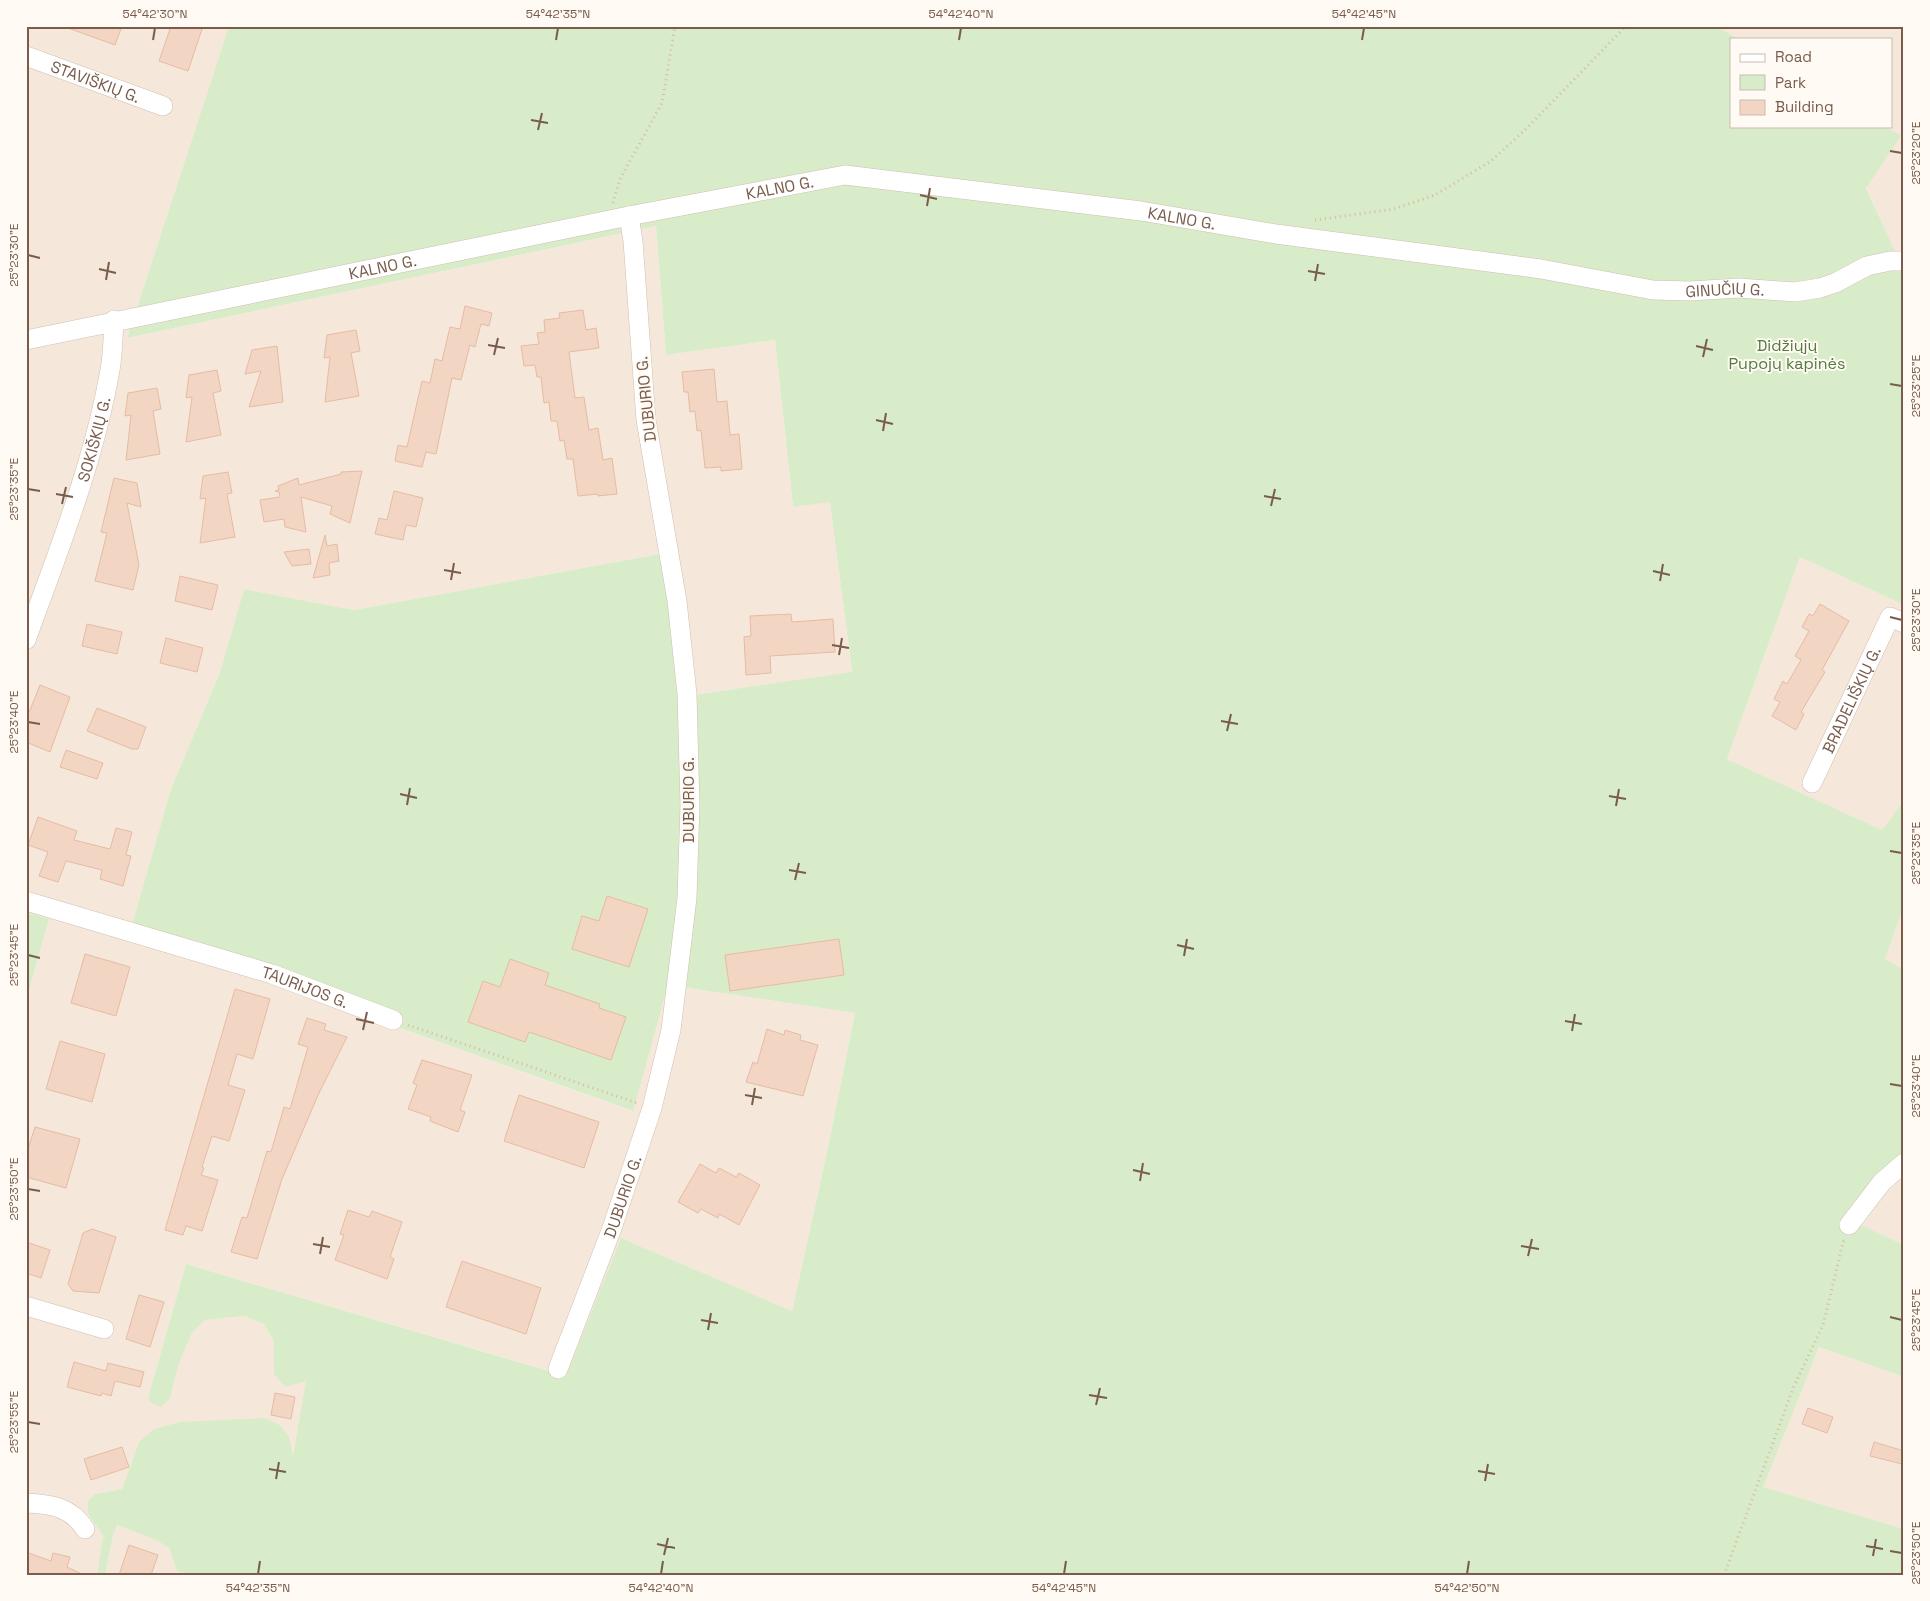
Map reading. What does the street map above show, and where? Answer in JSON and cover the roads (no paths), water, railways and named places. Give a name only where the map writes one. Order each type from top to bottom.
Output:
[{"type":"street","name":"STAVIŠKIŲ G.","points":[[26,56],[163,106]]},
{"type":"street","name":"KALNO G.","points":[[26,340],[114,320],[608,220],[845,175],[1141,211],[1276,234],[1542,269]]},
{"type":"street","name":"DUBURIO G.","points":[[558,1369],[612,1228],[652,1108],[671,1030],[687,898],[690,805],[687,694],[677,601],[646,420],[633,241],[629,216]]},
{"type":"street","name":"GINUČIŲ G.","points":[[1542,269],[1653,290],[1690,291],[1739,288],[1795,292],[1836,283],[1868,266],[1890,261],[1904,261]]},
{"type":"street","name":"SOKIŠKIŲ G.","points":[[26,640],[66,529],[99,423],[111,368],[114,320]]},
{"type":"street","name":"BRADELIŠKIŲ G.","points":[[1812,783],[1897,620]]},
{"type":"street","name":"TAURIJOS G.","points":[[26,901],[272,974],[393,1020]]},
{"type":"street","points":[[1849,1224],[1882,1182],[1904,1163]]},
{"type":"street","points":[[26,1306],[104,1330]]},
{"type":"street","points":[[26,1504],[44,1504],[67,1509],[78,1518],[85,1529]]},
{"type":"park label","name":"Didžiųjų Pupojų kapinės","points":[[1787,354]]}]
